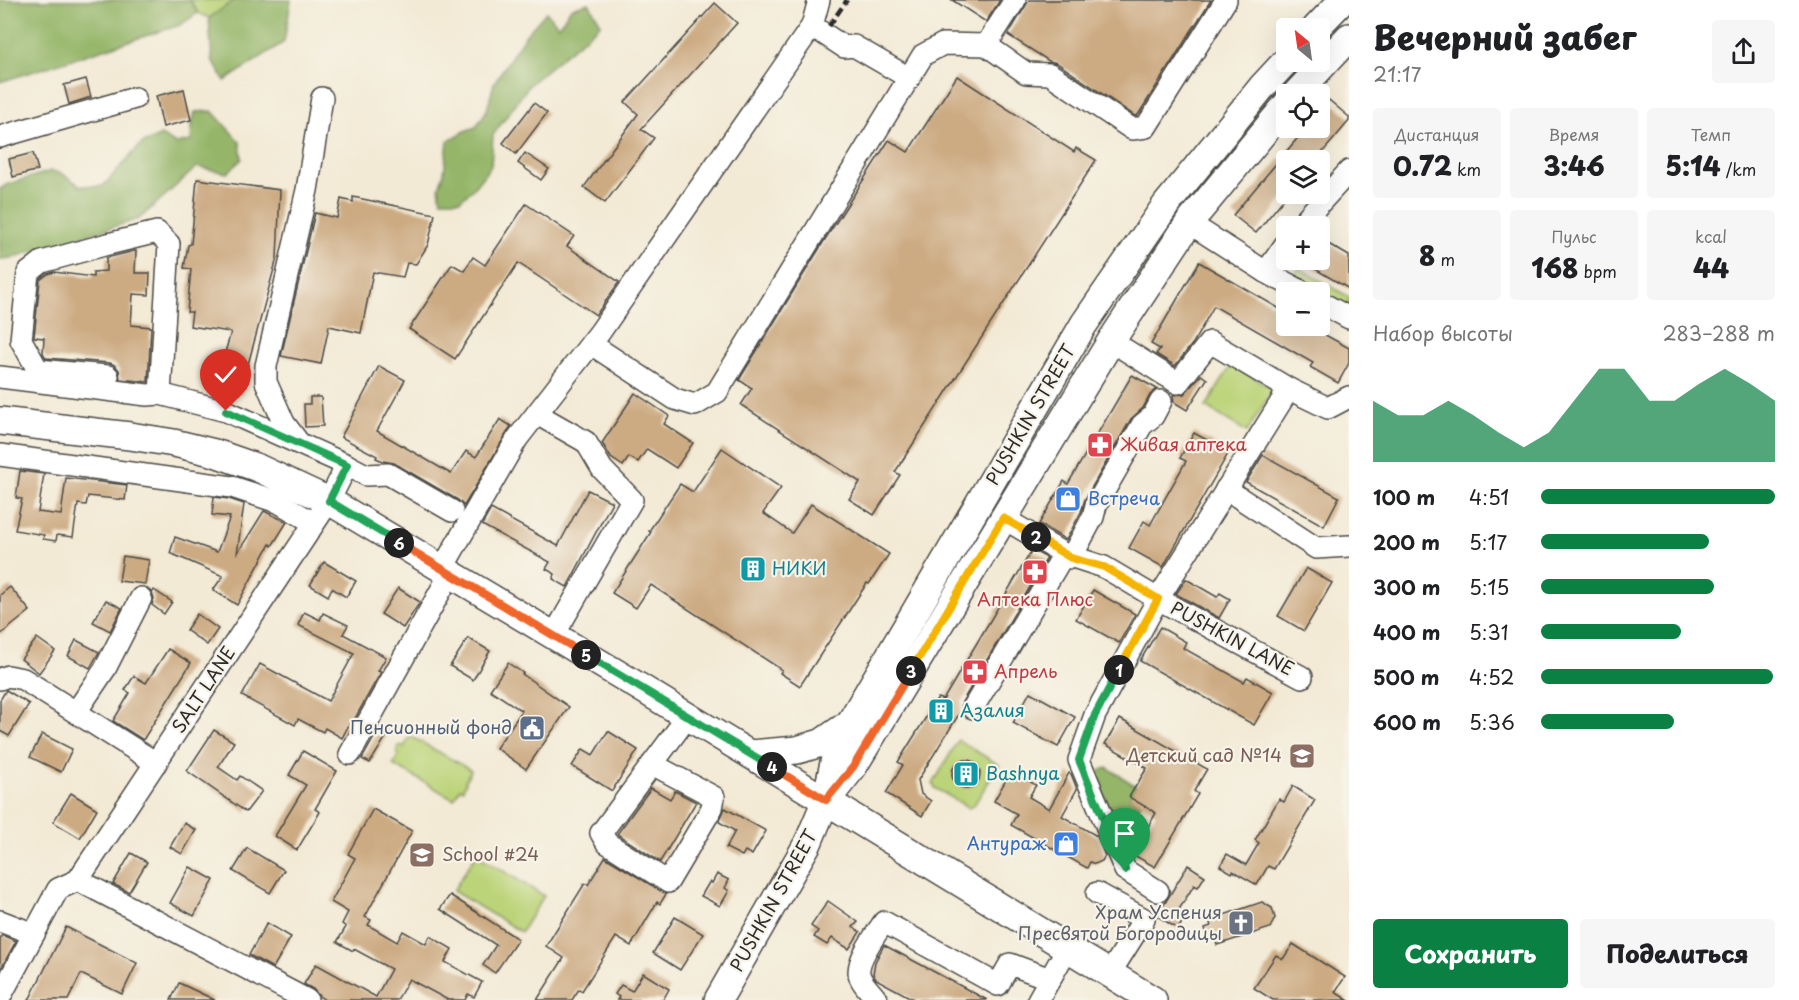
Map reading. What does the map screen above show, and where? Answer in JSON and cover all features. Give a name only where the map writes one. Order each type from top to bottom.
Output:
[{"type":"main road","points":[[1326,18],[1343,0]]},
{"type":"main road","points":[[1305,84],[1349,37]]},
{"type":"main road","name":"PUSHKIN STREET","points":[[718,1000],[808,843],[826,800],[836,758],[850,723],[1084,324],[1166,205],[1276,72]]},
{"type":"main road","name":"PUSHKIN STREET","points":[[826,800],[853,767],[1111,341],[1189,223],[1276,117]]},
{"type":"main road","points":[[0,421],[174,443],[215,453],[258,468],[321,512],[446,571],[554,635],[1153,1000]]},
{"type":"main road","points":[[750,754],[797,750],[821,743],[850,723]]},
{"type":"street","points":[[350,754],[517,439],[591,344],[812,26],[819,0]]},
{"type":"street","points":[[986,45],[1015,0]]},
{"type":"street","points":[[591,344],[675,399],[695,405],[717,392],[923,55],[943,44],[986,45],[1026,74],[1050,74],[1132,129],[1146,127],[1226,0]]},
{"type":"street","points":[[812,26],[844,47],[854,46],[909,78]]},
{"type":"street","points":[[0,137],[135,98]]},
{"type":"street","points":[[299,443],[284,423],[266,382],[266,366],[307,190],[322,98]]},
{"type":"street","points":[[1309,216],[1347,178]]},
{"type":"street","points":[[1189,223],[1284,282]]},
{"type":"street","points":[[108,376],[38,370],[21,340],[28,273],[42,262],[157,232],[169,244],[160,394]]},
{"type":"street","points":[[1266,272],[1276,258]]},
{"type":"street","points":[[1330,308],[1349,318]]},
{"type":"street","points":[[1111,341],[1178,383],[1210,342],[1328,408],[1349,397]]},
{"type":"street","points":[[0,377],[147,395],[160,394],[226,411],[366,475],[388,474],[452,511]]},
{"type":"street","points":[[1158,891],[1125,870],[1079,760],[1095,715],[1158,599],[1289,388]]},
{"type":"street","points":[[974,708],[1094,517],[1096,505],[1142,425],[1153,416],[1161,401]]},
{"type":"street","points":[[537,414],[586,442],[602,469],[633,500],[554,635]]},
{"type":"street","points":[[0,455],[232,487],[278,502],[321,512]]},
{"type":"street","name":"SALT LANE","points":[[78,880],[321,512],[347,465]]},
{"type":"street","points":[[1226,489],[1316,548],[1349,546]]},
{"type":"street","name":"PUSHKIN LANE","points":[[1003,518],[1068,556],[1104,567],[1302,677]]},
{"type":"street","points":[[75,712],[105,669],[141,598]]},
{"type":"street","points":[[0,679],[8,676],[23,679],[156,763]]},
{"type":"street","points":[[652,764],[714,797],[712,808],[668,882],[607,843],[601,832],[652,764],[688,716]]},
{"type":"street","points":[[0,997],[58,889],[78,880],[307,1000]]},
{"type":"street","points":[[1097,893],[1144,920],[1110,973]]},
{"type":"street","points":[[0,921],[34,934]]},
{"type":"street","points":[[877,1000],[859,976],[859,969],[863,955],[884,922],[998,985],[1010,964],[1050,979]]},
{"type":"street","points":[[1038,1000],[1068,947]]},
{"type":"green space","points":[[0,0],[190,0],[198,13],[180,25],[0,82]]},
{"type":"green space","points":[[190,0],[235,0],[209,18],[198,13]]},
{"type":"green space","points":[[235,0],[291,0],[284,42],[225,81],[212,60],[209,18]]},
{"type":"green space","points":[[589,3],[601,24],[530,84],[493,135],[491,166],[473,189],[460,200],[441,200],[439,187],[444,173],[448,141],[476,127],[487,110],[494,83],[524,37],[546,12],[559,26],[571,8]]},
{"type":"green space","points":[[212,111],[240,142],[242,159],[227,173],[197,167],[139,219],[11,258],[0,259],[0,189],[8,184],[51,171],[61,173],[81,186],[103,186],[141,144],[161,135],[176,144],[191,141],[195,112]]},
{"type":"green space","points":[[1298,270],[1302,270],[1323,282],[1306,282],[1294,275]]},
{"type":"green space","points":[[1330,286],[1349,297],[1349,307],[1330,296]]},
{"type":"green space","points":[[1232,364],[1273,389],[1247,432],[1206,407]]},
{"type":"green space","points":[[410,736],[471,770],[463,789],[460,788],[454,799],[393,765],[399,754],[396,752],[400,745],[404,747]]},
{"type":"green space","points":[[958,740],[999,765],[974,805],[969,808],[935,788],[933,784]]},
{"type":"green space","points":[[1108,768],[1136,786],[1129,797],[1141,804],[1131,818],[1125,822],[1115,822],[1096,778],[1100,771]]},
{"type":"green space","points":[[476,854],[544,896],[521,932],[453,891]]},
{"type":"building","points":[[952,0],[1000,0],[986,22]]},
{"type":"building","points":[[1029,0],[1211,0],[1138,115],[1135,116],[1057,63],[1049,61],[1008,35]]},
{"type":"building","points":[[715,3],[737,23],[641,129],[654,138],[605,203],[584,187],[638,114],[625,102]]},
{"type":"building","points":[[957,76],[1074,152],[1076,148],[1096,160],[895,472],[900,475],[874,515],[849,499],[860,482],[741,405],[752,388],[739,380],[889,140],[908,152]]},
{"type":"building","points":[[86,79],[91,97],[69,104],[64,85]]},
{"type":"building","points":[[184,89],[191,120],[163,127],[156,96]]},
{"type":"building","points":[[1330,101],[1349,117],[1349,121],[1324,150],[1288,150],[1298,138],[1330,138]]},
{"type":"building","points":[[534,103],[547,113],[516,154],[503,143]]},
{"type":"building","points":[[33,153],[38,170],[13,177],[9,159]]},
{"type":"building","points":[[525,153],[549,169],[541,180],[518,163]]},
{"type":"building","points":[[1276,164],[1276,204],[1280,204],[1256,233],[1233,215]]},
{"type":"building","points":[[197,179],[280,190],[277,258],[240,394],[215,387],[231,332],[190,326],[192,312],[187,312],[191,269],[184,268],[188,245],[191,244]]},
{"type":"building","points":[[353,197],[435,214],[428,245],[416,264],[407,263],[403,277],[373,272],[361,333],[329,326],[321,364],[281,356],[315,213],[337,218],[341,199],[353,202]]},
{"type":"building","points":[[526,204],[574,236],[567,246],[619,282],[596,315],[518,263],[455,359],[409,329],[452,264],[464,271],[473,257],[485,265]]},
{"type":"building","points":[[1330,245],[1349,256],[1349,289],[1317,270],[1330,270]]},
{"type":"building","points":[[136,251],[135,273],[150,273],[149,295],[133,294],[131,325],[151,327],[148,382],[120,379],[119,370],[110,363],[46,358],[43,353],[44,338],[34,337],[40,280],[54,272],[93,277],[93,272],[106,271],[106,258]]},
{"type":"building","points":[[1199,262],[1276,307],[1276,336],[1327,336],[1349,348],[1349,363],[1338,383],[1310,367],[1313,363],[1214,306],[1193,343],[1175,366],[1156,354],[1160,349],[1151,344]]},
{"type":"building","points":[[379,366],[405,380],[377,431],[451,474],[466,451],[476,457],[500,419],[511,426],[464,506],[458,500],[394,463],[376,458],[377,456],[341,437]]},
{"type":"building","points":[[1132,375],[1157,389],[1150,395],[1143,408],[1131,419],[1085,499],[1081,512],[1066,540],[1039,524],[1064,481],[1068,484]]},
{"type":"building","points":[[1201,375],[1207,379],[1187,410],[1174,402],[1173,395],[1184,394]]},
{"type":"building","points":[[635,393],[669,416],[664,424],[693,443],[676,468],[647,449],[638,462],[629,457],[623,466],[611,458],[602,443]]},
{"type":"building","points":[[310,397],[321,397],[323,426],[305,427],[304,404],[310,404]]},
{"type":"building","points":[[1194,433],[1229,452],[1163,567],[1129,548],[1144,521],[1150,525],[1186,461],[1180,458]]},
{"type":"building","name":"НИКИ","points":[[722,448],[781,488],[763,513],[792,533],[811,504],[889,554],[869,584],[867,583],[800,686],[780,673],[782,670],[651,585],[636,608],[612,593],[680,484],[693,492]]},
{"type":"building","points":[[1263,455],[1339,497],[1324,526],[1246,482]]},
{"type":"building","points":[[20,471],[44,474],[38,512],[61,515],[66,478],[127,485],[125,500],[88,496],[86,505],[78,504],[73,537],[57,535],[56,541],[43,539],[44,535],[15,530],[22,499],[16,498]]},
{"type":"building","points":[[588,490],[612,502],[567,587],[553,579],[555,574],[546,569],[550,562],[482,525],[491,509],[558,546]]},
{"type":"building","points":[[214,497],[244,504],[237,554],[264,511],[287,522],[272,546],[270,544],[237,605],[213,590],[223,576],[170,553],[175,537],[217,552],[230,517],[212,515]]},
{"type":"building","points":[[1032,550],[1047,558],[962,702],[961,711],[918,780],[921,794],[931,801],[922,816],[886,793],[903,765],[898,762],[938,698],[943,700]]},
{"type":"building","points":[[123,556],[149,560],[145,584],[119,581]]},
{"type":"building","points":[[324,562],[356,581],[346,597],[332,588],[328,596],[310,585]]},
{"type":"building","points":[[1306,568],[1332,583],[1304,631],[1278,616]]},
{"type":"building","points":[[1186,579],[1217,597],[1220,593],[1230,599],[1219,618],[1176,594]]},
{"type":"building","points":[[10,587],[30,611],[0,635],[0,595]]},
{"type":"building","points":[[398,588],[420,602],[403,628],[381,614]]},
{"type":"building","points":[[154,590],[172,602],[164,614],[152,605]]},
{"type":"building","points":[[1093,590],[1135,614],[1119,643],[1076,619]]},
{"type":"building","points":[[106,600],[122,608],[110,631],[93,622]]},
{"type":"building","points":[[304,612],[320,620],[323,613],[348,625],[343,634],[386,657],[378,671],[381,672],[342,738],[325,728],[323,732],[298,719],[295,725],[242,696],[260,664],[328,701],[354,653],[298,625]]},
{"type":"building","points":[[197,614],[218,629],[207,645],[186,630]]},
{"type":"building","points":[[1160,627],[1186,642],[1183,648],[1244,682],[1247,677],[1273,692],[1254,725],[1140,661]]},
{"type":"building","points":[[37,638],[55,651],[39,673],[21,659]]},
{"type":"building","points":[[468,638],[490,651],[473,680],[450,666]]},
{"type":"building","points":[[76,640],[99,652],[90,668],[68,656]]},
{"type":"building","points":[[168,649],[191,663],[143,740],[113,721],[130,693],[125,690],[134,676],[146,683]]},
{"type":"building","name":"Пенсионный фонд","points":[[508,663],[569,707],[526,769],[496,748],[522,711],[490,690]]},
{"type":"building","points":[[6,690],[29,704],[9,736],[0,731],[0,700]]},
{"type":"building","points":[[1030,692],[1075,717],[1058,747],[1013,723]]},
{"type":"building","points":[[1120,719],[1207,769],[1194,791],[1198,794],[1155,867],[1132,854],[1156,813],[1129,797],[1147,768],[1105,744]]},
{"type":"building","points":[[380,727],[389,732],[370,763],[362,759]]},
{"type":"building","points":[[214,730],[234,742],[218,767],[237,780],[240,776],[262,791],[246,812],[187,771]]},
{"type":"building","points":[[608,731],[638,750],[612,791],[572,766],[583,749],[593,755]]},
{"type":"building","points":[[42,734],[72,749],[61,772],[30,757]]},
{"type":"building","points":[[303,751],[337,771],[315,809],[320,812],[297,850],[275,836],[306,785],[289,775]]},
{"type":"building","name":"Bashnya","points":[[966,760],[976,764],[980,774],[976,784],[966,788],[956,784],[952,774],[956,764]]},
{"type":"building","points":[[1011,771],[1036,785],[1029,797],[1049,809],[1069,773],[1071,774],[1077,789],[1062,816],[1097,836],[1105,856],[1102,861],[1095,864],[1090,862],[1087,868],[1011,825],[1017,814],[994,801]]},
{"type":"building","points":[[1293,786],[1315,800],[1274,869],[1268,866],[1257,885],[1220,866],[1227,854],[1246,865],[1259,843],[1255,840],[1279,799],[1284,802]]},
{"type":"building","points":[[651,788],[670,799],[675,791],[696,802],[660,862],[617,834]]},
{"type":"building","points":[[71,793],[97,809],[80,838],[53,822]]},
{"type":"building","points":[[725,808],[766,831],[752,855],[745,851],[742,856],[726,848],[735,831],[719,822]]},
{"type":"building","points":[[373,809],[412,831],[365,917],[371,920],[368,925],[397,942],[403,931],[426,944],[430,936],[452,949],[445,962],[482,982],[474,997],[468,994],[465,1000],[448,1000],[409,979],[397,1000],[325,1000],[304,984],[316,964],[376,997],[391,969],[337,942],[346,927],[342,924],[348,912],[331,902],[355,858],[348,854]]},
{"type":"building","points":[[184,823],[196,830],[182,854],[170,847]]},
{"type":"building","points":[[247,848],[284,870],[270,893],[233,871]]},
{"type":"building","points":[[131,853],[147,862],[129,892],[113,884]]},
{"type":"building","points":[[605,857],[666,894],[660,904],[657,902],[631,946],[616,937],[582,991],[579,989],[572,1000],[537,1000],[564,958],[546,946],[585,883],[588,885]]},
{"type":"building","points":[[1188,865],[1205,876],[1198,887],[1194,885],[1178,911],[1186,916],[1178,929],[1157,916]]},
{"type":"building","points":[[190,867],[214,880],[194,916],[170,903]]},
{"type":"building","points":[[717,874],[729,880],[725,888],[729,891],[720,906],[701,896]]},
{"type":"building","points":[[450,895],[518,939],[495,973],[483,965],[496,945],[440,909]]},
{"type":"building","points":[[828,901],[858,922],[853,927],[860,932],[849,949],[832,938],[827,945],[814,937],[818,931],[811,926]]},
{"type":"building","name":"Храм Успения Пресвятой Богородицы","points":[[1262,902],[1272,908],[1275,918],[1270,928],[1217,945],[1215,939],[1209,941],[1205,928],[1211,926],[1209,920]]},
{"type":"building","points":[[675,917],[703,934],[680,970],[653,953]]},
{"type":"building","points":[[267,923],[291,937],[273,968],[249,955]]},
{"type":"building","points":[[66,927],[137,963],[122,994],[81,974],[68,1000],[29,1000]]},
{"type":"building","points":[[2,935],[16,941],[0,970],[0,939]]},
{"type":"building","points":[[1293,944],[1345,977],[1335,992],[1348,1000],[1273,1000],[1254,988],[1276,955],[1283,959]]},
{"type":"building","points":[[884,945],[987,1000],[915,1000],[876,979],[873,974],[875,962]]},
{"type":"building","points":[[643,973],[669,989],[663,1000],[617,1000],[619,997],[615,994],[621,985],[632,991]]},
{"type":"building","points":[[179,983],[215,1000],[171,1000]]},
{"type":"railway","points":[[829,26],[847,0]]},
{"type":"place","name":"Живая аптека","points":[[1100,445]]},
{"type":"place","name":"Встреча","points":[[1068,499]]},
{"type":"place","name":"НИКИ","points":[[753,569]]},
{"type":"place","name":"Аптека Плюс","points":[[1035,572]]},
{"type":"place","name":"Апрель","points":[[975,672]]},
{"type":"place","name":"Азалия","points":[[941,711]]},
{"type":"place","name":"Пенсионный фонд","points":[[532,728]]},
{"type":"place","name":"Детский сад №14","points":[[1302,756]]},
{"type":"place","name":"Bashnya","points":[[966,774]]},
{"type":"place","name":"Антураж","points":[[1066,844]]},
{"type":"place","name":"School #24","points":[[422,855]]},
{"type":"place","name":"Храм Успения Пресвятой Богородицы","points":[[1241,923]]},
{"type":"route","points":[[226,411],[347,465],[329,501],[826,800],[853,767],[1003,518],[1071,558],[1104,567],[1158,599],[1095,715],[1079,760],[1125,870]]}]
